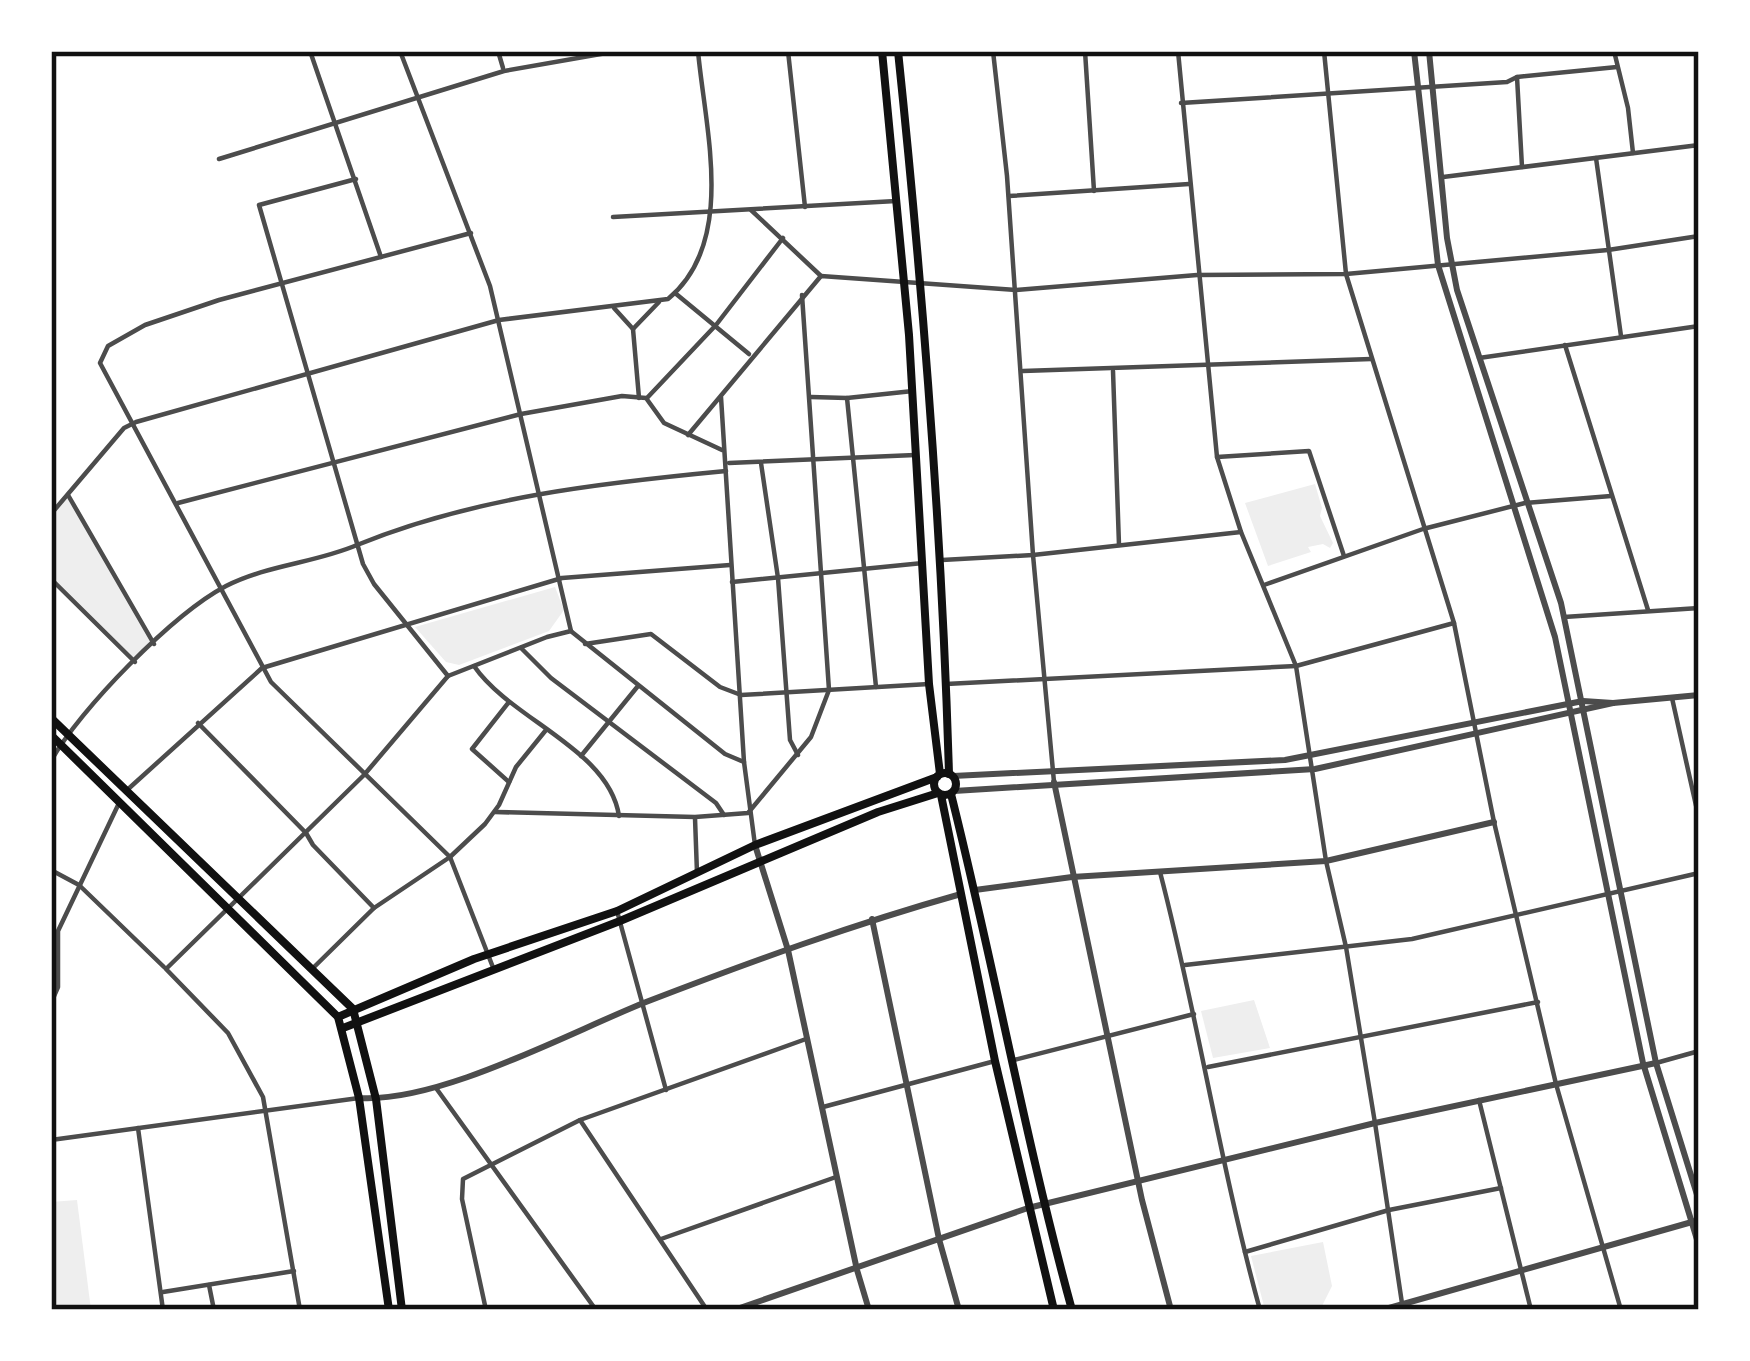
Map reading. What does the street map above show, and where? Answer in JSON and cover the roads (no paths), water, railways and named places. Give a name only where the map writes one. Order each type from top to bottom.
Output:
[{"type":"main road","points":[[882,51],[913,391],[929,684],[945,775]]},
{"type":"main road","points":[[898,51],[921,285],[940,560],[946,793],[995,1061],[1054,1310]]},
{"type":"main road","points":[[51,718],[352,1010],[359,1022],[376,1099],[402,1310]]},
{"type":"main road","points":[[51,734],[338,1017],[359,1098],[388,1310]]},
{"type":"main road","points":[[945,775],[934,785],[946,793],[976,890],[1009,1061],[1072,1310]]},
{"type":"main road","points":[[338,1017],[488,954],[619,916],[755,845],[945,775]]},
{"type":"main road","points":[[343,1028],[495,971],[878,812],[946,793]]},
{"type":"street","points":[[310,51],[381,257]]},
{"type":"street","points":[[400,51],[471,233],[499,320],[572,631],[725,754],[744,762]]},
{"type":"street","points":[[498,51],[504,70]]},
{"type":"street","points":[[219,159],[504,70],[618,51]]},
{"type":"street","points":[[633,329],[660,301],[675,293],[704,249],[713,212],[698,51]]},
{"type":"street","points":[[788,51],[805,207]]},
{"type":"street","points":[[993,51],[1009,196],[1054,782],[1106,1036],[1171,1310]]},
{"type":"street","points":[[1084,51],[1094,191]]},
{"type":"street","points":[[1178,51],[1217,457],[1241,532],[1296,666],[1403,1307]]},
{"type":"street","points":[[1324,51],[1346,274],[1454,622],[1494,822],[1556,1084],[1621,1310]]},
{"type":"street","points":[[1414,51],[1438,265],[1555,638],[1643,1063],[1695,1220],[1699,1246]]},
{"type":"street","points":[[1429,51],[1452,263],[1478,358],[1564,617],[1655,1063],[1699,1201]]},
{"type":"street","points":[[1614,51],[1633,153]]},
{"type":"street","points":[[1181,103],[1507,82],[1616,67]]},
{"type":"street","points":[[1517,77],[1522,167]]},
{"type":"street","points":[[1442,177],[1699,145]]},
{"type":"street","points":[[1596,158],[1621,337]]},
{"type":"street","points":[[356,179],[259,205],[358,545],[374,584],[448,676]]},
{"type":"street","points":[[1009,196],[1189,184]]},
{"type":"street","points":[[613,218],[896,201]]},
{"type":"street","points":[[752,210],[821,276],[1016,290],[1197,275],[1346,274],[1608,250],[1699,236]]},
{"type":"street","points":[[471,233],[145,325],[107,346],[100,363],[271,682],[451,857],[495,971]]},
{"type":"street","points":[[175,504],[521,414],[622,396],[642,398],[716,326],[783,238]]},
{"type":"street","points":[[688,435],[821,276]]},
{"type":"street","points":[[675,293],[751,356]]},
{"type":"street","points":[[495,812],[695,818],[748,813],[816,727],[829,690],[802,295]]},
{"type":"street","points":[[51,514],[130,424],[499,320],[660,301]]},
{"type":"street","points":[[614,308],[633,329],[642,398],[664,423],[722,450]]},
{"type":"street","points":[[1478,358],[1699,326]]},
{"type":"street","points":[[1565,345],[1648,610]]},
{"type":"street","points":[[1021,371],[1371,359]]},
{"type":"street","points":[[1113,369],[1119,545]]},
{"type":"street","points":[[809,397],[913,391]]},
{"type":"street","points":[[721,397],[748,813],[788,950],[869,1310]]},
{"type":"street","points":[[847,398],[876,687]]},
{"type":"street","points":[[1217,457],[1309,451],[1344,556]]},
{"type":"street","points":[[51,761],[66,734],[135,662],[221,589],[372,538],[539,492],[760,463],[915,455]]},
{"type":"street","points":[[760,463],[778,578],[790,740],[798,754]]},
{"type":"street","points":[[68,494],[154,644]]},
{"type":"street","points":[[1264,585],[1423,529],[1512,506],[1611,496]]},
{"type":"street","points":[[731,582],[1241,532]]},
{"type":"street","points":[[126,791],[262,668],[562,578],[730,565]]},
{"type":"street","points":[[51,579],[135,662]]},
{"type":"street","points":[[1564,617],[1699,608]]},
{"type":"street","points":[[946,685],[1296,666],[1454,622]]},
{"type":"street","points":[[166,969],[364,776],[448,676],[572,631]]},
{"type":"street","points":[[585,644],[651,634],[720,687],[741,694],[929,684]]},
{"type":"street","points":[[520,647],[535,664],[716,803],[724,815]]},
{"type":"street","points":[[474,666],[487,683],[607,782],[620,816]]},
{"type":"street","points":[[580,757],[638,686]]},
{"type":"street","points":[[945,775],[1311,757],[1568,704],[1699,694]]},
{"type":"street","points":[[1672,698],[1699,820]]},
{"type":"street","points":[[508,782],[472,749],[509,702]]},
{"type":"street","points":[[946,793],[1054,782],[1315,769],[1570,714],[1584,706]]},
{"type":"street","points":[[197,723],[374,908]]},
{"type":"street","points":[[311,970],[374,908],[451,857],[495,812],[508,782],[546,730]]},
{"type":"street","points":[[1689,781],[1699,779]]},
{"type":"street","points":[[51,1004],[58,987],[58,931],[120,801]]},
{"type":"street","points":[[695,818],[697,873]]},
{"type":"street","points":[[976,890],[1072,877],[1327,861],[1494,822]]},
{"type":"street","points":[[51,870],[79,885],[236,1043],[268,1112],[299,1310]]},
{"type":"street","points":[[1160,872],[1207,1067],[1222,1161],[1261,1310]]},
{"type":"street","points":[[1184,965],[1412,939],[1699,873]]},
{"type":"street","points":[[51,1140],[436,1088],[788,950],[872,919],[961,894]]},
{"type":"street","points":[[619,916],[666,1090]]},
{"type":"street","points":[[872,919],[939,1239],[959,1310]]},
{"type":"street","points":[[1207,1067],[1538,1002]]},
{"type":"street","points":[[1009,1061],[1194,1014]]},
{"type":"street","points":[[486,1310],[460,1185],[492,1162],[580,1120],[806,1039]]},
{"type":"street","points":[[734,1310],[1028,1208],[1375,1123],[1699,1051]]},
{"type":"street","points":[[823,1107],[995,1061]]},
{"type":"street","points":[[436,1088],[596,1310]]},
{"type":"street","points":[[1479,1100],[1531,1310]]},
{"type":"street","points":[[580,1120],[707,1310]]},
{"type":"street","points":[[138,1128],[163,1310]]},
{"type":"street","points":[[661,1239],[836,1177]]},
{"type":"street","points":[[1244,1252],[1389,1210],[1501,1188]]},
{"type":"street","points":[[1382,1310],[1695,1220]]},
{"type":"street","points":[[161,1292],[294,1271]]},
{"type":"street","points":[[208,1285],[214,1310]]}]
